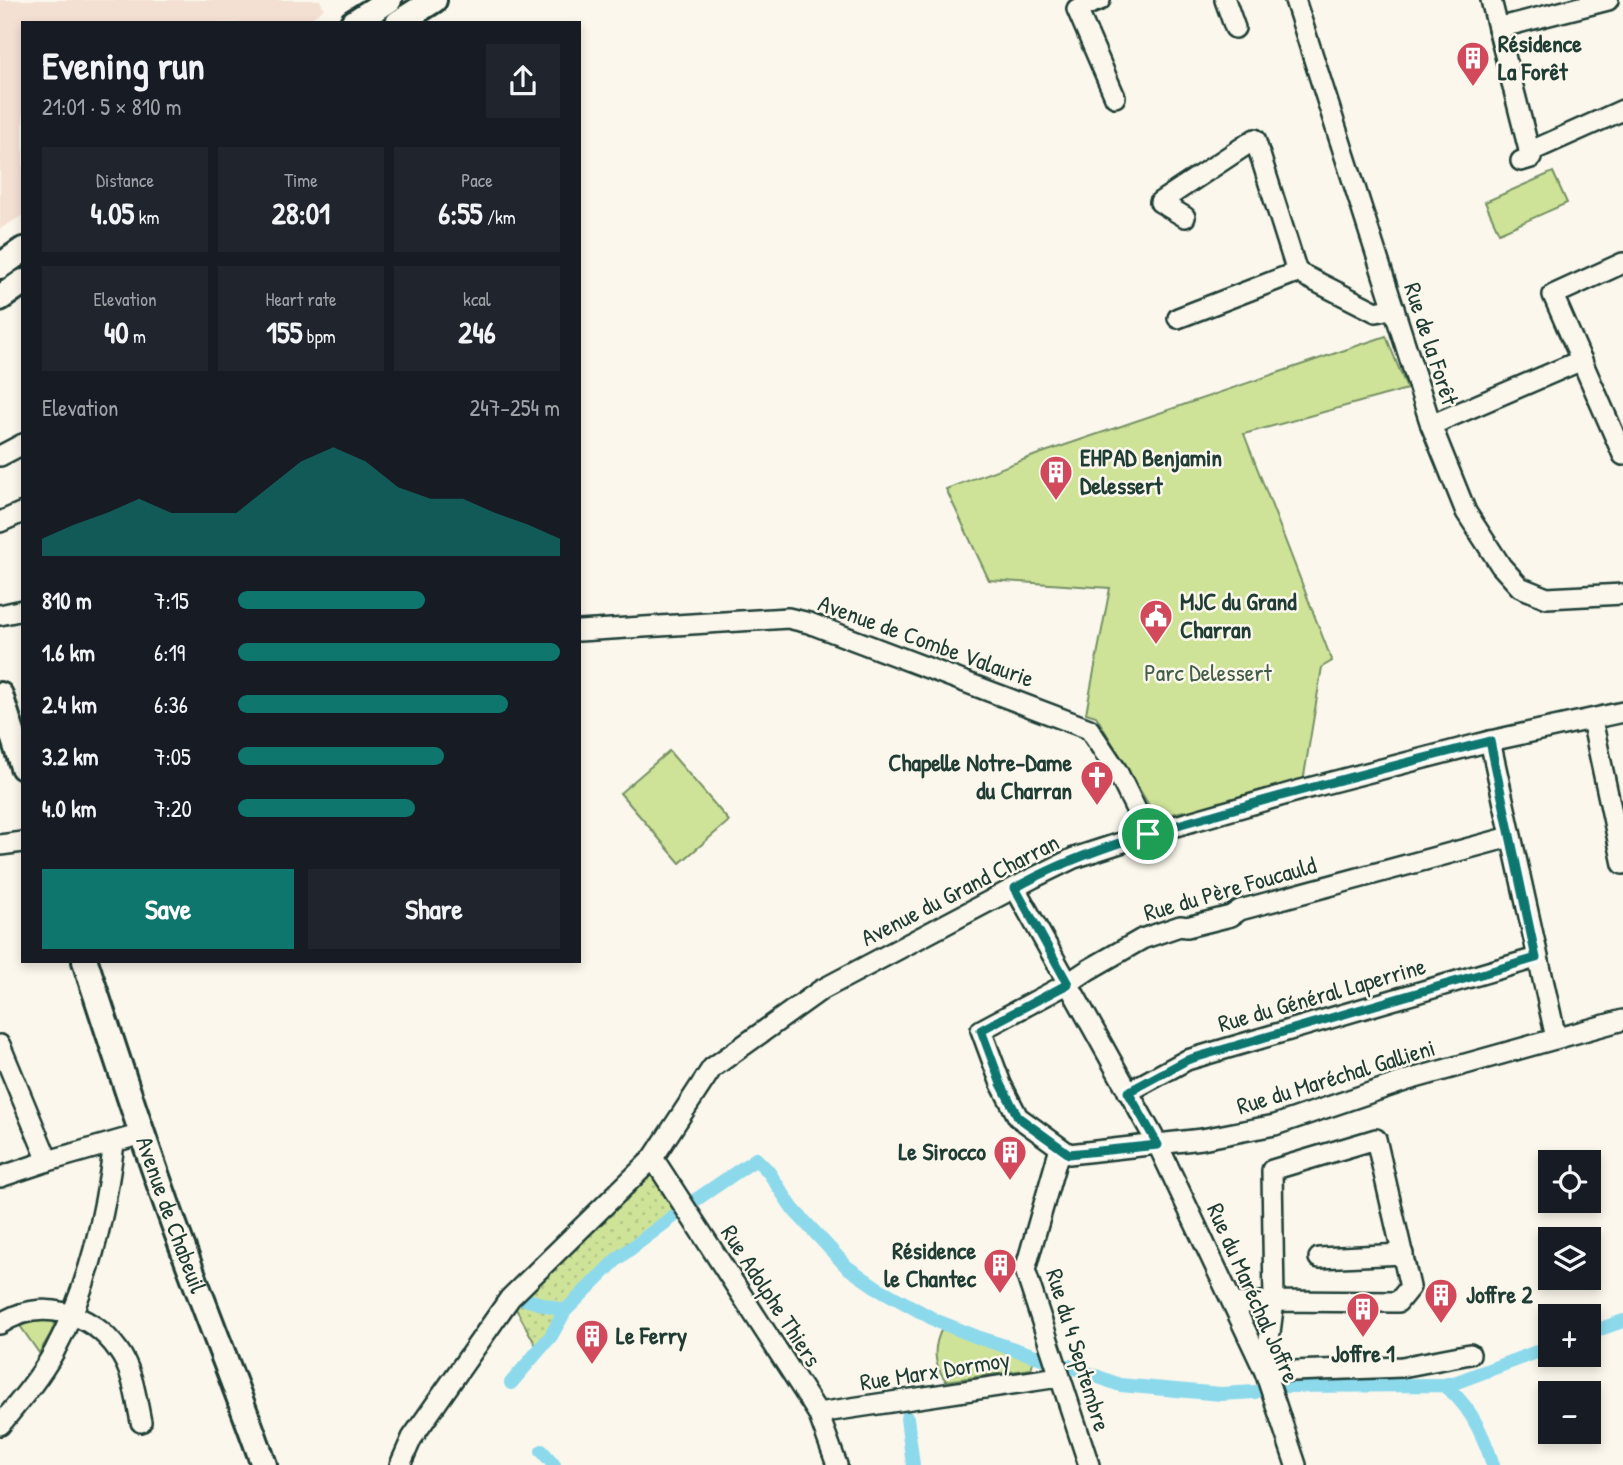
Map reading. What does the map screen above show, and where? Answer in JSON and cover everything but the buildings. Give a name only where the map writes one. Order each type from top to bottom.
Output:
[{"type":"main road","points":[[357,21],[389,0]]},
{"type":"main road","points":[[401,21],[434,0]]},
{"type":"main road","points":[[0,267],[21,251]]},
{"type":"main road","points":[[0,298],[21,283]]},
{"type":"main road","points":[[0,695],[21,761]]},
{"type":"main road","name":"Avenue de Chabeuil","points":[[86,963],[142,1134],[246,1410],[261,1458]]},
{"type":"street","points":[[1100,0],[1077,9],[1115,97]]},
{"type":"street","points":[[1225,0],[1235,28]]},
{"type":"street","name":"Rue de la Forêt","points":[[1295,0],[1431,425],[1466,512],[1501,566],[1520,587],[1547,598],[1623,594]]},
{"type":"street","points":[[1491,0],[1525,156],[1623,110]]},
{"type":"street","points":[[1498,28],[1608,0]]},
{"type":"street","points":[[1185,217],[1160,202],[1255,139],[1297,272],[1376,312],[1394,308]]},
{"type":"street","points":[[1623,262],[1553,295],[1623,455]]},
{"type":"street","points":[[1178,318],[1297,272]]},
{"type":"street","points":[[1431,425],[1582,360]]},
{"type":"street","points":[[0,456],[21,445]]},
{"type":"street","points":[[0,522],[21,514]]},
{"type":"street","points":[[0,615],[21,610]]},
{"type":"street","name":"Avenue de Combe Valaurie","points":[[581,631],[788,618],[809,623],[1089,729],[1117,771],[1148,834]]},
{"type":"street","name":"Avenue du Grand Charran","points":[[400,1465],[412,1438],[510,1298],[653,1158],[712,1068],[821,989],[1074,859],[1148,834],[1301,790],[1490,741],[1623,712]]},
{"type":"street","points":[[1592,720],[1623,864]]},
{"type":"street","points":[[1490,741],[1536,958],[1556,1038]]},
{"type":"street","name":"Rue du Père Foucauld","points":[[1060,1148],[1018,1117],[1001,1084],[981,1030],[1068,984],[1142,939],[1180,926],[1231,916],[1240,909],[1510,837]]},
{"type":"street","points":[[0,845],[21,842]]},
{"type":"street","name":"Rue du Maréchal Joffre","points":[[1015,888],[1158,1145],[1265,1373],[1296,1465]]},
{"type":"street","name":"Rue du Général Laperrine","points":[[1128,1092],[1187,1060],[1536,958]]},
{"type":"street","name":"Rue du Maréchal Gallieni","points":[[1060,1148],[1069,1154],[1158,1145],[1275,1125],[1408,1080],[1622,1020]]},
{"type":"street","points":[[0,1045],[48,1161]]},
{"type":"street","points":[[0,1177],[142,1134]]},
{"type":"street","points":[[1234,1304],[1274,1301],[1398,1302],[1410,1287],[1376,1139],[1272,1170],[1274,1301],[1265,1373],[1402,1367],[1470,1354]]},
{"type":"street","points":[[0,1425],[30,1389],[53,1354],[72,1314],[105,1211],[114,1143]]},
{"type":"street","name":"Rue du 4 Septembre","points":[[1060,1148],[1025,1270],[1089,1465]]},
{"type":"street","name":"Rue Adolphe Thiers","points":[[653,1158],[818,1413],[837,1465]]},
{"type":"street","points":[[1319,1258],[1403,1254]]},
{"type":"street","points":[[0,1324],[39,1309],[72,1314],[98,1328],[119,1351],[131,1378],[141,1422]]},
{"type":"street","name":"Rue Marx Dormoy","points":[[818,1413],[1059,1377]]},
{"type":"shaded area","points":[[0,0],[320,0],[324,9],[308,21],[21,21],[21,216],[0,229]]},
{"type":"green space","points":[[1553,172],[1567,203],[1499,233],[1485,202]]},
{"type":"green space","name":"Parc Delessert","points":[[1386,336],[1407,389],[1244,434],[1332,661],[1322,667],[1303,782],[1187,815],[1183,811],[1163,816],[1153,812],[1096,716],[1086,713],[1110,588],[989,580],[946,489],[1036,455]]},
{"type":"green space","points":[[669,751],[729,821],[680,863],[620,793]]},
{"type":"green space","points":[[653,1158],[678,1213],[605,1270],[566,1310],[539,1351],[510,1298]]},
{"type":"green space","points":[[58,1315],[51,1333],[39,1353],[16,1320]]},
{"type":"green space","points":[[943,1326],[1034,1358],[1031,1369],[946,1381],[936,1361],[937,1340]]},
{"type":"waterway","points":[[691,1203],[756,1159],[768,1171],[793,1209],[847,1267],[876,1287],[937,1321],[1042,1358]]},
{"type":"waterway","points":[[511,1383],[551,1336],[565,1311],[617,1259],[678,1213]]},
{"type":"waterway","points":[[518,1297],[565,1311]]},
{"type":"waterway","points":[[1601,1329],[1623,1321]]},
{"type":"waterway","points":[[1443,1385],[1538,1352]]},
{"type":"waterway","points":[[1069,1366],[1120,1385],[1221,1394],[1255,1392]]},
{"type":"waterway","points":[[1284,1386],[1443,1385],[1460,1401],[1474,1420],[1493,1465]]},
{"type":"waterway","points":[[907,1418],[913,1465]]},
{"type":"waterway","points":[[542,1451],[554,1465]]},
{"type":"place","name":"Résidence La Forêt","points":[[1473,88]]},
{"type":"place","name":"EHPAD Benjamin Delessert","points":[[1056,502]]},
{"type":"place","name":"MJC du Grand Charran","points":[[1156,646]]},
{"type":"place","name":"Chapelle Notre-Dame du Charran","points":[[1097,807]]},
{"type":"place","name":"Le Sirocco","points":[[1010,1182]]},
{"type":"place","name":"Résidence le Chantec","points":[[1000,1295]]},
{"type":"place","name":"Joffre 2","points":[[1441,1325]]},
{"type":"place","name":"Joffre 1","points":[[1363,1339]]},
{"type":"place","name":"Le Ferry","points":[[592,1366]]},
{"type":"route","points":[[1490,741],[1536,958],[1187,1060],[1128,1092],[1158,1145],[1069,1154],[1018,1117],[1001,1084],[981,1030],[1068,984],[1015,888],[1074,859],[1148,834],[1301,790],[1490,741]]}]
